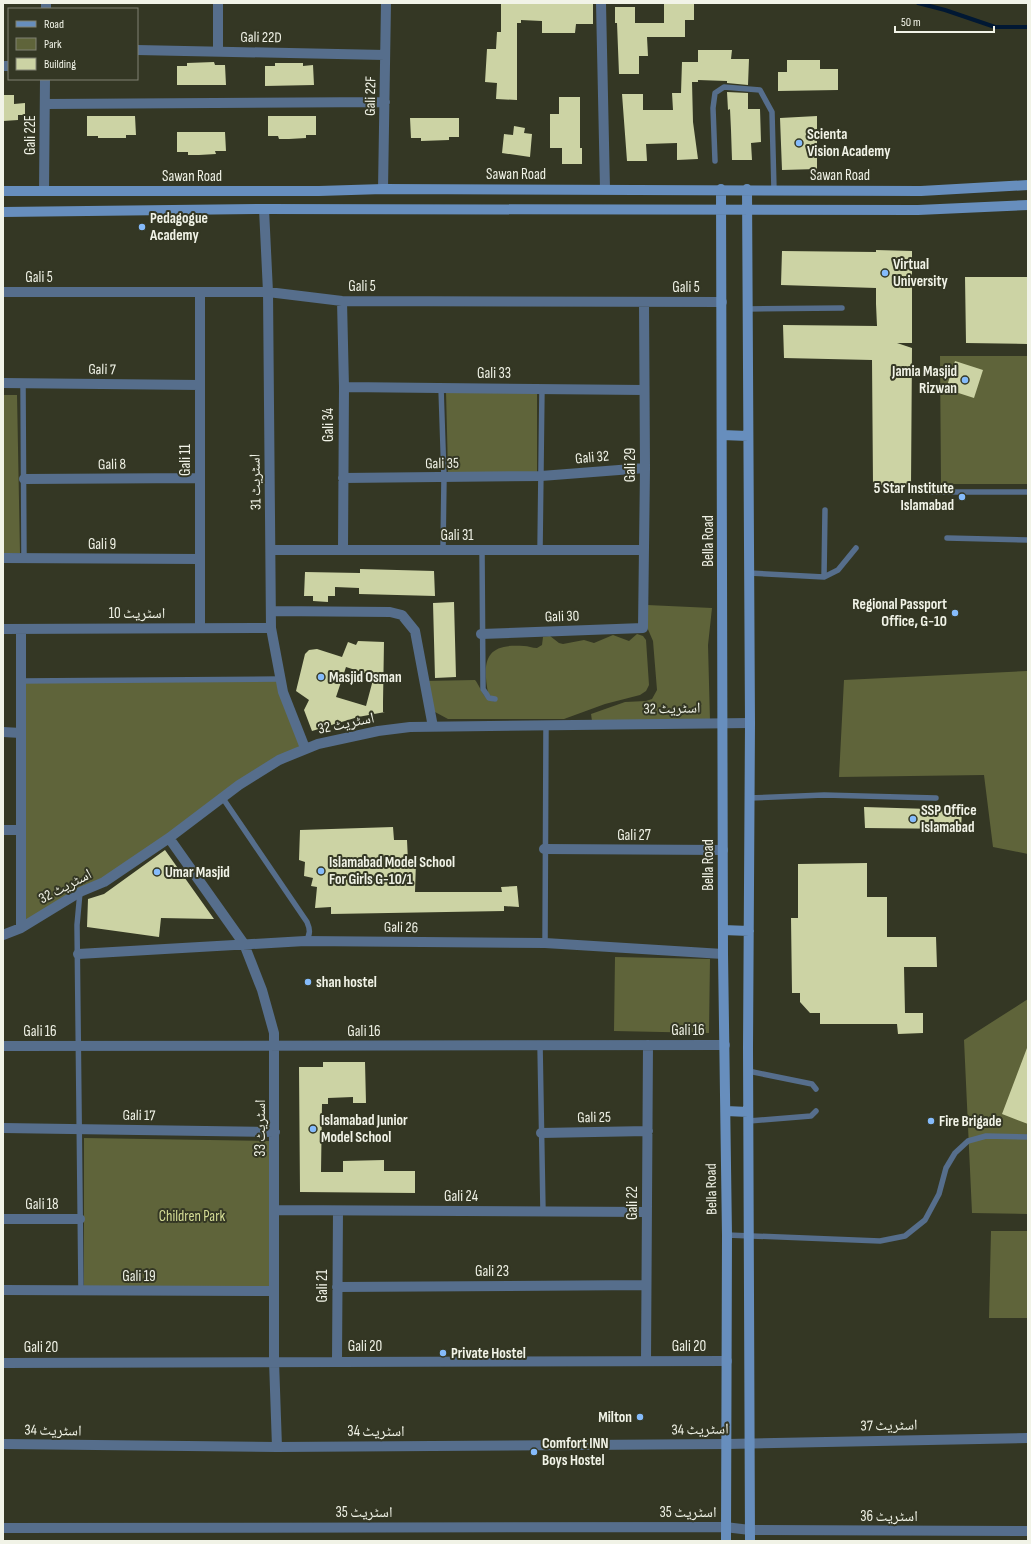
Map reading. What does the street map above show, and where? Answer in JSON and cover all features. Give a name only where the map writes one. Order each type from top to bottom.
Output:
[{"type":"street","points":[[218,3],[218,51]]},
{"type":"street","name":"Gali 22F","points":[[383,189],[386,3]]},
{"type":"street","points":[[601,3],[605,189]]},
{"type":"street","name":"Gali 22D","points":[[138,50],[385,54]]},
{"type":"street","name":"Gali 22E","points":[[44,191],[45,80]]},
{"type":"street","points":[[45,104],[385,102]]},
{"type":"street","name":"Sawan Road","points":[[3,191],[319,191],[383,189],[748,189],[921,191],[1028,186]]},
{"type":"street","name":"Bella Road","points":[[721,189],[724,723],[723,954],[727,1235],[726,1541]]},
{"type":"street","points":[[748,189],[750,723],[748,1117],[750,1541]]},
{"type":"street","points":[[3,212],[264,209],[918,210],[1028,205]]},
{"type":"street","name":"اسٹریٹ 31","points":[[264,209],[268,292],[271,628],[280,679],[289,710],[305,748]]},
{"type":"street","name":"Gali 5","points":[[3,292],[268,292],[342,301],[722,302]]},
{"type":"street","name":"Gali 11","points":[[200,292],[200,628]]},
{"type":"street","name":"Gali 34","points":[[342,301],[344,387],[343,550]]},
{"type":"street","name":"Gali 29","points":[[643,628],[645,468],[644,302]]},
{"type":"street","name":"Gali 7","points":[[3,383],[200,385]]},
{"type":"street","name":"Gali 33","points":[[344,387],[644,390]]},
{"type":"street","points":[[722,435],[748,436]]},
{"type":"street","name":"Gali 32","points":[[541,476],[645,468]]},
{"type":"street","name":"Gali 35","points":[[343,478],[541,476]]},
{"type":"street","name":"Gali 8","points":[[24,480],[200,478]]},
{"type":"street","name":"Gali 31","points":[[271,550],[643,550]]},
{"type":"street","name":"Gali 9","points":[[3,558],[200,559]]},
{"type":"street","points":[[271,611],[390,612],[402,615],[411,624],[417,636],[433,726]]},
{"type":"street","name":"اسٹریٹ 10","points":[[3,629],[271,628]]},
{"type":"street","name":"Gali 30","points":[[482,634],[643,628]]},
{"type":"street","points":[[21,629],[22,928]]},
{"type":"street","name":"اسٹریٹ 32","points":[[3,935],[22,928],[80,892],[104,882],[169,838],[222,797],[268,767],[305,748],[378,731],[433,726],[750,723]]},
{"type":"street","points":[[3,732],[21,733]]},
{"type":"street","points":[[3,830],[21,830]]},
{"type":"street","name":"اسٹریٹ 33","points":[[169,838],[244,944],[262,990],[274,1033],[274,1361],[277,1447]]},
{"type":"street","name":"Gali 27","points":[[544,850],[723,850]]},
{"type":"street","points":[[723,930],[748,931]]},
{"type":"street","name":"Gali 26","points":[[78,954],[305,941],[545,943],[723,954]]},
{"type":"street","name":"Gali 22","points":[[646,1362],[648,1045]]},
{"type":"street","name":"Gali 16","points":[[3,1046],[725,1045]]},
{"type":"street","points":[[726,1111],[748,1117]]},
{"type":"street","name":"Gali 17","points":[[3,1128],[275,1132]]},
{"type":"street","name":"Gali 25","points":[[541,1133],[648,1131]]},
{"type":"street","name":"Gali 24","points":[[274,1210],[647,1212]]},
{"type":"street","name":"Gali 21","points":[[337,1361],[338,1211]]},
{"type":"street","name":"Gali 18","points":[[3,1219],[80,1219]]},
{"type":"street","name":"Gali 23","points":[[338,1287],[646,1285]]},
{"type":"street","name":"Gali 19","points":[[3,1290],[274,1291]]},
{"type":"street","name":"Gali 20","points":[[3,1363],[274,1361],[727,1361]]},
{"type":"street","name":"اسٹریٹ 37","points":[[750,1442],[1028,1438]]},
{"type":"street","name":"اسٹریٹ 34","points":[[3,1444],[277,1447],[727,1444],[750,1442]]},
{"type":"street","name":"اسٹریٹ 35","points":[[3,1528],[725,1527],[750,1530]]},
{"type":"street","name":"اسٹریٹ 36","points":[[750,1530],[1028,1531]]},
{"type":"lane","points":[[715,161],[713,108],[715,93],[724,87],[760,90],[772,112],[774,190]]},
{"type":"lane","points":[[748,309],[842,308]]},
{"type":"lane","points":[[23,383],[24,558]]},
{"type":"lane","points":[[441,388],[444,478],[443,550]]},
{"type":"lane","points":[[540,550],[542,388]]},
{"type":"lane","points":[[932,492],[1028,492]]},
{"type":"lane","points":[[824,577],[825,510]]},
{"type":"lane","points":[[947,538],[1028,540]]},
{"type":"lane","points":[[749,573],[824,577],[838,570],[856,548]]},
{"type":"lane","points":[[482,550],[483,689],[489,698],[495,699]]},
{"type":"lane","points":[[21,681],[280,679]]},
{"type":"lane","points":[[545,943],[544,850],[546,725]]},
{"type":"lane","points":[[750,798],[824,795],[936,798]]},
{"type":"lane","points":[[222,797],[307,922],[314,938],[320,941]]},
{"type":"lane","points":[[80,892],[77,926],[81,1290]]},
{"type":"lane","points":[[305,941],[308,938],[310,930]]},
{"type":"lane","points":[[540,1045],[543,1211]]},
{"type":"lane","points":[[748,1071],[812,1084],[816,1089]]},
{"type":"lane","points":[[748,1117],[811,1116],[816,1111]]},
{"type":"lane","points":[[727,1235],[880,1241],[905,1236],[925,1220],[939,1194],[946,1168],[955,1152],[968,1141],[986,1136],[1028,1137]]},
{"type":"green space","points":[[940,356],[1028,356],[1028,484],[941,484]]},
{"type":"green space","points":[[446,391],[537,392],[537,474],[448,472]]},
{"type":"green space","points":[[3,395],[17,395],[20,553],[3,553]]},
{"type":"green space","points":[[1028,551],[1028,854],[993,847],[984,775],[839,777],[844,680],[1027,671]]},
{"type":"green space","points":[[647,605],[712,608],[708,645],[710,721],[592,721],[591,714],[625,702],[646,701],[652,699],[657,690],[653,641],[647,627]]},
{"type":"green space","points":[[637,634],[643,636],[646,640],[649,685],[646,691],[640,695],[605,704],[564,719],[448,719],[435,712],[424,681],[475,680],[488,700],[496,701],[488,693],[486,671],[490,656],[494,651],[502,647],[524,646],[537,648],[542,645],[543,637],[550,636],[559,643],[563,644],[584,640],[594,643],[613,635],[629,641]]},
{"type":"green space","points":[[280,679],[305,748],[279,760],[169,838],[21,928],[21,681]]},
{"type":"green space","points":[[615,957],[710,959],[709,1033],[614,1031]]},
{"type":"green space","points":[[1028,999],[1028,1214],[972,1213],[964,1040]]},
{"type":"green space","name":"Children Park","points":[[84,1138],[270,1141],[270,1291],[84,1290]]},
{"type":"green space","points":[[991,1231],[1028,1231],[1028,1318],[989,1318]]},
{"type":"building","points":[[501,3],[593,4],[593,24],[576,24],[575,33],[542,33],[542,21],[521,20],[521,23],[517,23],[517,100],[496,99],[497,83],[485,82],[487,49],[496,49],[497,32],[501,32]]},
{"type":"building","points":[[664,3],[694,3],[694,20],[685,20],[685,37],[647,37],[648,56],[639,56],[639,74],[619,74],[615,7],[635,7],[635,23],[664,23]]},
{"type":"building","points":[[698,50],[732,50],[731,59],[749,59],[748,85],[727,83],[727,81],[698,80],[698,82],[692,82],[693,122],[698,159],[677,160],[677,143],[646,144],[647,161],[627,161],[622,94],[643,94],[643,110],[673,110],[672,93],[681,93],[682,62],[698,62]]},
{"type":"building","points":[[787,60],[820,60],[820,69],[838,69],[838,90],[778,91],[778,72],[787,72]]},
{"type":"building","points":[[214,62],[215,65],[225,65],[226,85],[177,85],[177,66],[187,66],[187,63]]},
{"type":"building","points":[[275,63],[303,63],[303,66],[313,65],[314,85],[265,86],[265,66],[275,66]]},
{"type":"building","points":[[727,92],[748,93],[748,109],[760,109],[761,142],[751,143],[752,160],[732,160],[730,109],[728,110]]},
{"type":"building","points":[[3,95],[14,95],[14,104],[25,103],[25,115],[18,115],[18,120],[3,121]]},
{"type":"building","points":[[559,97],[580,97],[580,148],[582,148],[582,164],[562,164],[562,148],[550,148],[550,114],[559,114]]},
{"type":"building","points":[[87,116],[135,116],[136,135],[126,135],[126,138],[98,138],[98,136],[87,136]]},
{"type":"building","points":[[268,116],[316,116],[316,135],[306,135],[306,138],[289,139],[279,139],[278,136],[268,136]]},
{"type":"building","name":"Scienta Vision Academy","points":[[817,116],[817,169],[782,170],[780,118]]},
{"type":"building","points":[[410,118],[459,118],[459,137],[449,137],[449,140],[421,141],[421,138],[411,138]]},
{"type":"building","points":[[514,126],[525,128],[524,133],[532,134],[530,157],[502,153],[504,134],[513,135]]},
{"type":"building","points":[[177,132],[225,132],[226,151],[215,151],[216,154],[199,155],[188,155],[188,152],[177,152]]},
{"type":"building","points":[[876,250],[912,251],[912,343],[897,343],[912,348],[911,485],[873,485],[872,360],[784,358],[783,325],[877,326],[876,288],[781,285],[782,251],[876,252]]},
{"type":"building","points":[[965,277],[1028,277],[1028,344],[966,343]]},
{"type":"building","name":"Jamia Masjid Rizwan","points":[[955,361],[983,370],[974,398],[946,389]]},
{"type":"building","points":[[360,569],[434,571],[435,596],[359,594],[359,588],[335,587],[335,596],[328,596],[328,602],[313,601],[313,596],[304,596],[305,572],[360,573]]},
{"type":"building","points":[[454,602],[456,677],[435,678],[433,603]]},
{"type":"building","points":[[358,641],[384,642],[383,712],[385,712],[358,717],[312,731],[304,710],[309,700],[296,691],[305,654],[309,650],[317,649],[342,657],[348,642],[356,645]],"holes":[[[346,667],[374,676],[366,706],[336,697]]]},
{"type":"building","name":"SSP Office Islamabad","points":[[864,807],[962,810],[961,829],[865,828]]},
{"type":"building","name":"Islamabad Model School For Girls G-10/1","points":[[393,827],[394,840],[407,840],[408,861],[416,862],[415,892],[502,892],[501,887],[517,886],[519,907],[504,906],[504,911],[331,914],[331,907],[315,908],[317,887],[311,886],[313,878],[304,876],[305,862],[299,860],[300,830]]},
{"type":"building","name":"Umar Masjid","points":[[165,850],[214,919],[161,918],[159,937],[87,927],[88,899],[104,894]]},
{"type":"building","points":[[867,863],[867,897],[887,897],[887,937],[936,937],[937,967],[904,967],[905,1013],[923,1013],[923,1033],[898,1034],[897,1024],[820,1024],[820,1013],[810,1013],[800,1002],[800,993],[792,993],[791,918],[798,918],[798,864]]},
{"type":"building","points":[[1028,1048],[1028,1124],[1002,1114]]},
{"type":"building","name":"Islamabad Junior Model School","points":[[323,1062],[365,1062],[366,1103],[353,1103],[353,1097],[328,1098],[328,1104],[322,1104],[321,1172],[343,1172],[343,1161],[384,1160],[384,1171],[415,1171],[415,1193],[300,1192],[299,1067],[323,1067]]},
{"type":"waterway","points":[[918,3],[945,10],[995,27],[1028,27]]},
{"type":"place","name":"Scienta Vision Academy","points":[[799,143]]},
{"type":"place","name":"Pedagogue Academy","points":[[142,227]]},
{"type":"place","name":"Virtual University","points":[[885,273]]},
{"type":"place","name":"Jamia Masjid Rizwan","points":[[965,380]]},
{"type":"place","name":"5 Star Institute Islamabad","points":[[962,497]]},
{"type":"place","name":"Regional Passport Office, G-10","points":[[955,613]]},
{"type":"place","name":"Masjid Osman","points":[[321,677]]},
{"type":"place","name":"SSP Office Islamabad","points":[[913,819]]},
{"type":"place","name":"Islamabad Model School For Girls G-10/1","points":[[321,871]]},
{"type":"place","name":"Umar Masjid","points":[[157,872]]},
{"type":"place","name":"shan hostel","points":[[308,982]]},
{"type":"place","name":"Fire Brigade","points":[[931,1121]]},
{"type":"place","name":"Islamabad Junior Model School","points":[[313,1129]]},
{"type":"place","name":"Private Hostel","points":[[443,1353]]},
{"type":"place","name":"Milton","points":[[640,1417]]},
{"type":"place","name":"Comfort INN Boys Hostel","points":[[534,1452]]}]
